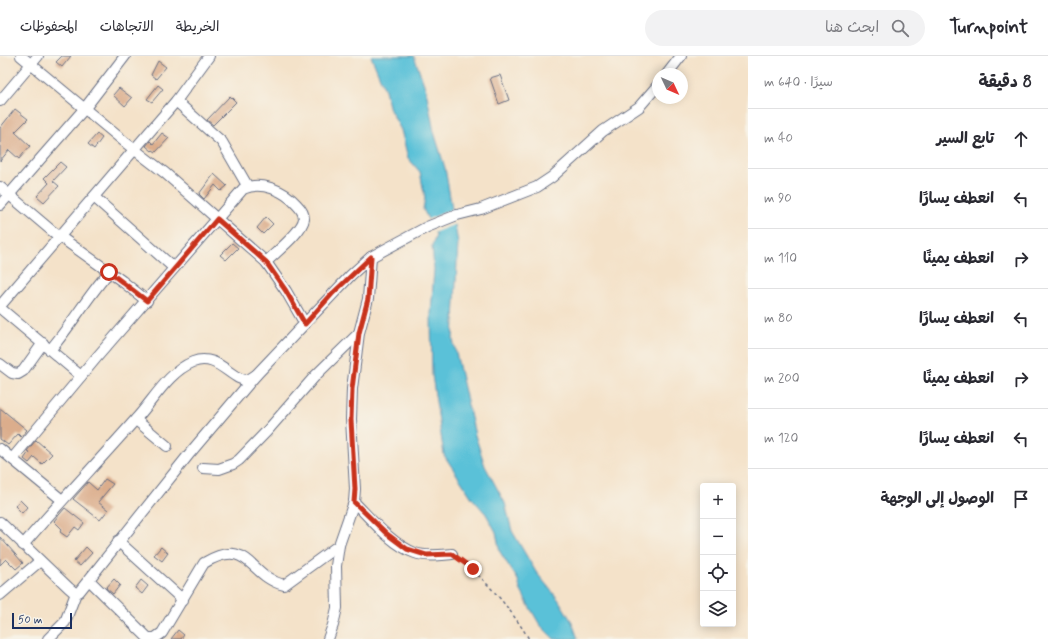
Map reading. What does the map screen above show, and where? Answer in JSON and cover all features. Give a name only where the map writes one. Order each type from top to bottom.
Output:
[{"type":"street","points":[[21,56],[35,60],[85,108],[135,150],[165,172],[266,262],[286,291],[305,324]]},
{"type":"street","points":[[0,205],[85,108],[125,56]]},
{"type":"street","points":[[81,376],[0,307],[176,101],[209,56]]},
{"type":"street","points":[[672,68],[681,56]]},
{"type":"street","points":[[0,101],[35,60]]},
{"type":"street","points":[[48,639],[65,622],[76,593],[89,580],[118,541],[190,453],[256,375],[332,294],[371,257],[427,227],[457,215],[481,209],[537,187],[552,177],[603,131],[639,107],[652,92]]},
{"type":"street","points":[[176,101],[222,142],[248,187]]},
{"type":"street","points":[[12,459],[81,376],[243,189],[255,185],[282,192],[291,198],[303,212],[304,217],[299,229],[266,262]]},
{"type":"street","points":[[0,187],[61,237],[147,301]]},
{"type":"street","points":[[94,197],[174,268]]},
{"type":"street","points":[[328,639],[333,625],[336,608],[336,566],[339,545],[354,502],[355,489],[351,420],[352,389],[359,333],[368,299],[371,257]]},
{"type":"street","points":[[0,364],[12,373],[18,374],[23,371],[47,346],[68,329],[92,292],[109,272]]},
{"type":"street","points":[[203,468],[219,469],[239,460],[267,431],[316,375],[359,333]]},
{"type":"street","points":[[23,545],[62,500],[136,420],[172,376],[194,361],[208,360],[226,368],[240,379],[249,380],[256,375]]},
{"type":"street","points":[[136,420],[167,446]]},
{"type":"street","points":[[0,449],[62,500]]},
{"type":"street","points":[[354,502],[387,534],[407,549],[426,555],[452,554]]},
{"type":"street","points":[[0,522],[68,588],[76,593]]},
{"type":"street","points":[[118,541],[183,600]]},
{"type":"street","points":[[89,580],[148,638],[155,638],[162,633],[204,563],[225,553],[236,554],[245,558],[274,582],[284,585],[339,545]]},
{"type":"street","points":[[0,595],[40,561]]},
{"type":"path","points":[[452,554],[484,579],[521,625],[529,639]]},
{"type":"water","points":[[371,56],[414,56],[426,90],[434,132],[445,168],[458,243],[453,340],[475,435],[485,466],[505,503],[512,531],[536,572],[558,599],[572,622],[578,639],[554,639],[540,625],[520,589],[518,580],[500,552],[496,532],[486,514],[472,498],[444,455],[432,375],[431,314],[434,269],[432,246],[436,235],[423,209],[425,198],[420,172],[408,158],[401,130],[390,110],[385,90]]},
{"type":"pier","points":[[453,209],[456,224],[433,233],[426,220]]},
{"type":"building","points":[[62,56],[71,56],[62,67],[56,62]]},
{"type":"building","points":[[158,61],[166,67],[156,79],[151,75]]},
{"type":"building","points":[[500,75],[509,100],[499,104],[490,78]]},
{"type":"building","points":[[158,85],[163,89],[152,102],[147,99]]},
{"type":"building","points":[[119,88],[132,98],[125,106],[113,95]]},
{"type":"building","points":[[230,96],[236,102],[213,125],[207,120]]},
{"type":"building","points":[[15,109],[28,119],[15,132],[30,146],[19,159],[9,150],[0,161],[0,128]]},
{"type":"building","points":[[162,133],[169,138],[156,152],[153,150],[152,151],[146,146],[150,141],[153,144]]},
{"type":"building","points":[[97,134],[102,138],[94,149],[88,144]]},
{"type":"building","points":[[60,162],[66,167],[53,181],[59,186],[44,202],[37,196],[49,183],[44,178]]},
{"type":"building","points":[[214,174],[227,186],[221,191],[215,185],[204,199],[199,194]]},
{"type":"building","points":[[266,217],[273,224],[263,234],[257,228]]},
{"type":"building","points":[[232,243],[238,248],[226,260],[220,255]]},
{"type":"building","points":[[0,408],[27,430],[21,437],[18,434],[8,445],[0,439]]},
{"type":"building","points":[[36,440],[52,454],[42,464],[34,457],[29,463],[24,459],[29,452],[27,451]]},
{"type":"building","points":[[105,479],[113,484],[98,502],[108,510],[100,520],[73,499],[88,482],[97,490]]},
{"type":"building","points":[[20,500],[27,507],[22,513],[15,506]]},
{"type":"building","points":[[65,508],[84,523],[79,530],[75,527],[67,537],[60,532],[62,529],[54,521]]},
{"type":"building","points":[[0,537],[23,563],[16,569],[6,559],[0,565]]},
{"type":"building","points":[[86,547],[92,553],[80,566],[74,561]]},
{"type":"building","points":[[161,547],[168,553],[162,561],[154,555]]},
{"type":"building","points":[[114,579],[120,585],[113,594],[106,588]]},
{"type":"building","points":[[141,580],[148,586],[142,594],[135,588]]},
{"type":"building","points":[[178,630],[184,635],[181,639],[171,639]]},
{"type":"route","points":[[109,272],[147,301],[217,219],[266,262],[275,273],[305,324],[332,294],[371,257],[368,299],[359,333],[352,389],[351,420],[352,460],[355,489],[354,502],[387,534],[407,549],[426,555],[452,554],[473,569]]}]
